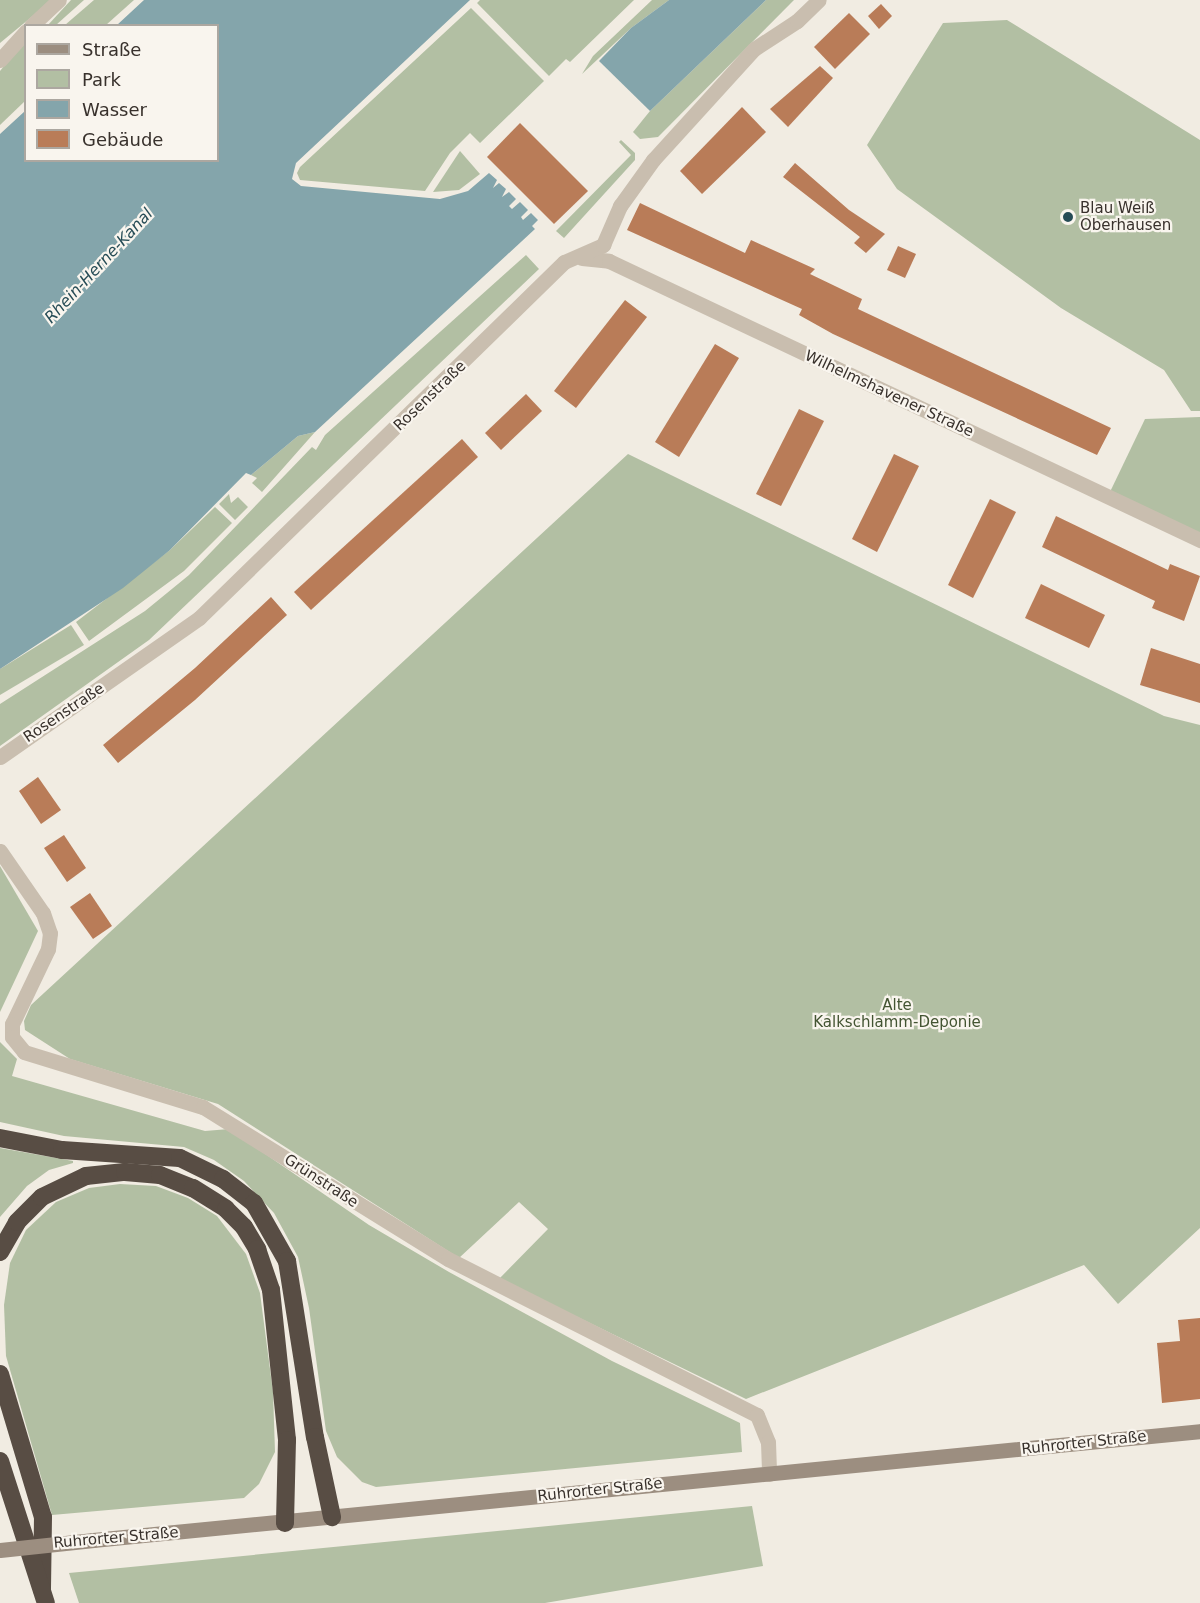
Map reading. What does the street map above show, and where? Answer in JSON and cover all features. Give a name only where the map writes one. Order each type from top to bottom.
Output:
[{"type":"highway","points":[[0,1138],[62,1150],[154,1153],[180,1158],[223,1179],[254,1203],[287,1261],[315,1437],[332,1517]]},
{"type":"highway","points":[[0,1252],[17,1222],[42,1197],[86,1176],[125,1172],[160,1175],[193,1188],[226,1209],[244,1227],[257,1250],[271,1290],[287,1440],[285,1523]]},
{"type":"highway","points":[[0,1374],[43,1517],[44,1596]]},
{"type":"highway","points":[[0,1461],[44,1596]]},
{"type":"main road","name":"Ruhrorter Straße","points":[[0,1550],[1200,1431]]},
{"type":"street","points":[[33,24],[59,0]]},
{"type":"street","name":"Rosenstraße","points":[[0,757],[199,618],[564,262],[576,259],[603,245],[635,182],[754,49],[797,21],[819,0]]},
{"type":"street","points":[[0,60],[24,33]]},
{"type":"street","name":"Wilhelmshavener Straße","points":[[576,259],[609,261],[1200,540]]},
{"type":"street","name":"Grünstraße","points":[[0,850],[43,913],[50,933],[48,949],[12,1024],[12,1037],[24,1052],[203,1107],[448,1259],[756,1415],[765,1430],[770,1474]]},
{"type":"green space","points":[[0,0],[52,0],[0,43]]},
{"type":"green space","points":[[71,0],[84,0],[57,24],[49,24]]},
{"type":"green space","points":[[94,0],[134,0],[107,24],[66,24]]},
{"type":"green space","points":[[480,0],[634,0],[570,62],[566,59],[549,76],[477,3]]},
{"type":"green space","points":[[652,0],[669,0],[631,28],[582,74],[593,56]]},
{"type":"green space","points":[[766,0],[794,0],[658,137],[640,139],[633,132],[650,111]]},
{"type":"green space","points":[[471,8],[544,81],[480,143],[470,133],[450,153],[425,191],[300,180],[297,173],[300,167]]},
{"type":"green space","name":"Blau Weiß Oberhausen","points":[[1007,20],[1200,140],[1200,411],[1191,411],[1164,370],[1061,308],[897,189],[867,145],[943,23]]},
{"type":"green space","points":[[24,41],[24,102],[0,125],[0,71]]},
{"type":"green space","points":[[621,140],[635,153],[635,160],[564,238],[556,231],[631,155],[619,142]]},
{"type":"green space","points":[[460,151],[480,174],[459,190],[433,192]]},
{"type":"green space","points":[[526,255],[539,269],[149,640],[0,746],[0,704],[145,611],[189,575],[312,447],[316,450],[325,435]]},
{"type":"green space","points":[[1200,417],[1200,535],[1109,494],[1145,419]]},
{"type":"green space","points":[[315,432],[262,492],[252,483],[257,478],[251,475],[298,436]]},
{"type":"green space","name":"Alte Kalkschlamm-Deponie","points":[[628,454],[1164,716],[1200,725],[1200,1228],[1118,1304],[1084,1265],[746,1399],[499,1279],[548,1229],[519,1202],[459,1258],[218,1104],[70,1059],[25,1030],[24,1021],[31,1005]]},
{"type":"green space","points":[[229,494],[231,503],[238,497],[248,507],[235,520],[219,504]]},
{"type":"green space","points":[[215,507],[232,523],[184,571],[89,641],[76,622],[170,550]]},
{"type":"green space","points":[[71,625],[84,645],[0,695],[0,669]]},
{"type":"green space","points":[[0,866],[38,931],[0,1012]]},
{"type":"green space","points":[[0,1042],[17,1059],[12,1076],[205,1131],[229,1129],[369,1225],[449,1272],[612,1361],[740,1423],[742,1452],[376,1487],[362,1482],[337,1457],[326,1431],[309,1308],[298,1257],[274,1213],[244,1181],[214,1160],[184,1147],[64,1136],[0,1122]]},
{"type":"green space","points":[[0,1148],[73,1161],[73,1163],[49,1170],[27,1186],[0,1217]]},
{"type":"green space","points":[[120,1184],[156,1186],[188,1198],[217,1216],[246,1254],[260,1293],[273,1392],[275,1452],[259,1484],[244,1498],[52,1515],[6,1356],[4,1305],[10,1263],[26,1230],[56,1202],[89,1188]]},
{"type":"green space","points":[[752,1506],[763,1566],[545,1603],[79,1603],[69,1573]]},
{"type":"water","name":"Rhein-Herne-Kanal","points":[[144,0],[470,0],[296,163],[292,179],[301,186],[440,199],[468,191],[489,173],[497,180],[493,188],[499,183],[506,189],[502,197],[509,192],[516,199],[509,206],[512,209],[520,202],[528,210],[521,217],[523,220],[531,213],[538,220],[532,226],[535,229],[315,432],[298,436],[251,475],[246,473],[170,550],[123,588],[0,669],[0,134],[24,112],[24,162],[219,162],[219,24],[118,24]]},
{"type":"water","points":[[669,0],[766,0],[650,111],[599,61],[631,28]]},
{"type":"building","points":[[881,4],[892,16],[879,29],[868,16]]},
{"type":"building","points":[[849,13],[870,34],[835,69],[814,47]]},
{"type":"building","points":[[820,66],[833,78],[788,127],[770,109]]},
{"type":"building","points":[[742,107],[766,132],[702,194],[680,171]]},
{"type":"building","points":[[520,123],[588,191],[554,224],[487,157]]},
{"type":"building","points":[[795,163],[849,210],[885,234],[866,253],[854,243],[860,237],[783,177]]},
{"type":"building","points":[[640,203],[745,253],[751,240],[815,269],[810,274],[862,299],[858,309],[1111,428],[1097,455],[833,334],[799,315],[802,309],[627,230]]},
{"type":"building","points":[[898,246],[916,254],[905,278],[887,270]]},
{"type":"building","points":[[625,300],[647,317],[576,408],[554,391]]},
{"type":"building","points":[[715,344],[739,358],[679,457],[655,442]]},
{"type":"building","points":[[526,394],[542,411],[501,450],[485,433]]},
{"type":"building","points":[[799,409],[824,421],[781,506],[756,494]]},
{"type":"building","points":[[462,439],[478,457],[311,610],[294,592]]},
{"type":"building","points":[[894,454],[919,466],[877,552],[852,539]]},
{"type":"building","points":[[990,499],[1016,512],[973,598],[948,585]]},
{"type":"building","points":[[1056,516],[1168,570],[1170,564],[1200,576],[1184,621],[1152,608],[1155,601],[1042,547]]},
{"type":"building","points":[[1041,584],[1105,615],[1089,648],[1025,618]]},
{"type":"building","points":[[271,597],[287,615],[195,700],[118,763],[103,745],[195,668]]},
{"type":"building","points":[[1151,648],[1200,664],[1200,703],[1140,685]]},
{"type":"building","points":[[38,777],[61,810],[41,824],[19,791]]},
{"type":"building","points":[[64,835],[86,868],[67,882],[44,848]]},
{"type":"building","points":[[90,893],[112,926],[93,939],[70,907]]},
{"type":"building","points":[[1200,1318],[1200,1399],[1162,1403],[1157,1343],[1180,1341],[1178,1320]]},
{"type":"place","name":"Blau Weiß Oberhausen","points":[[1068,217]]}]
